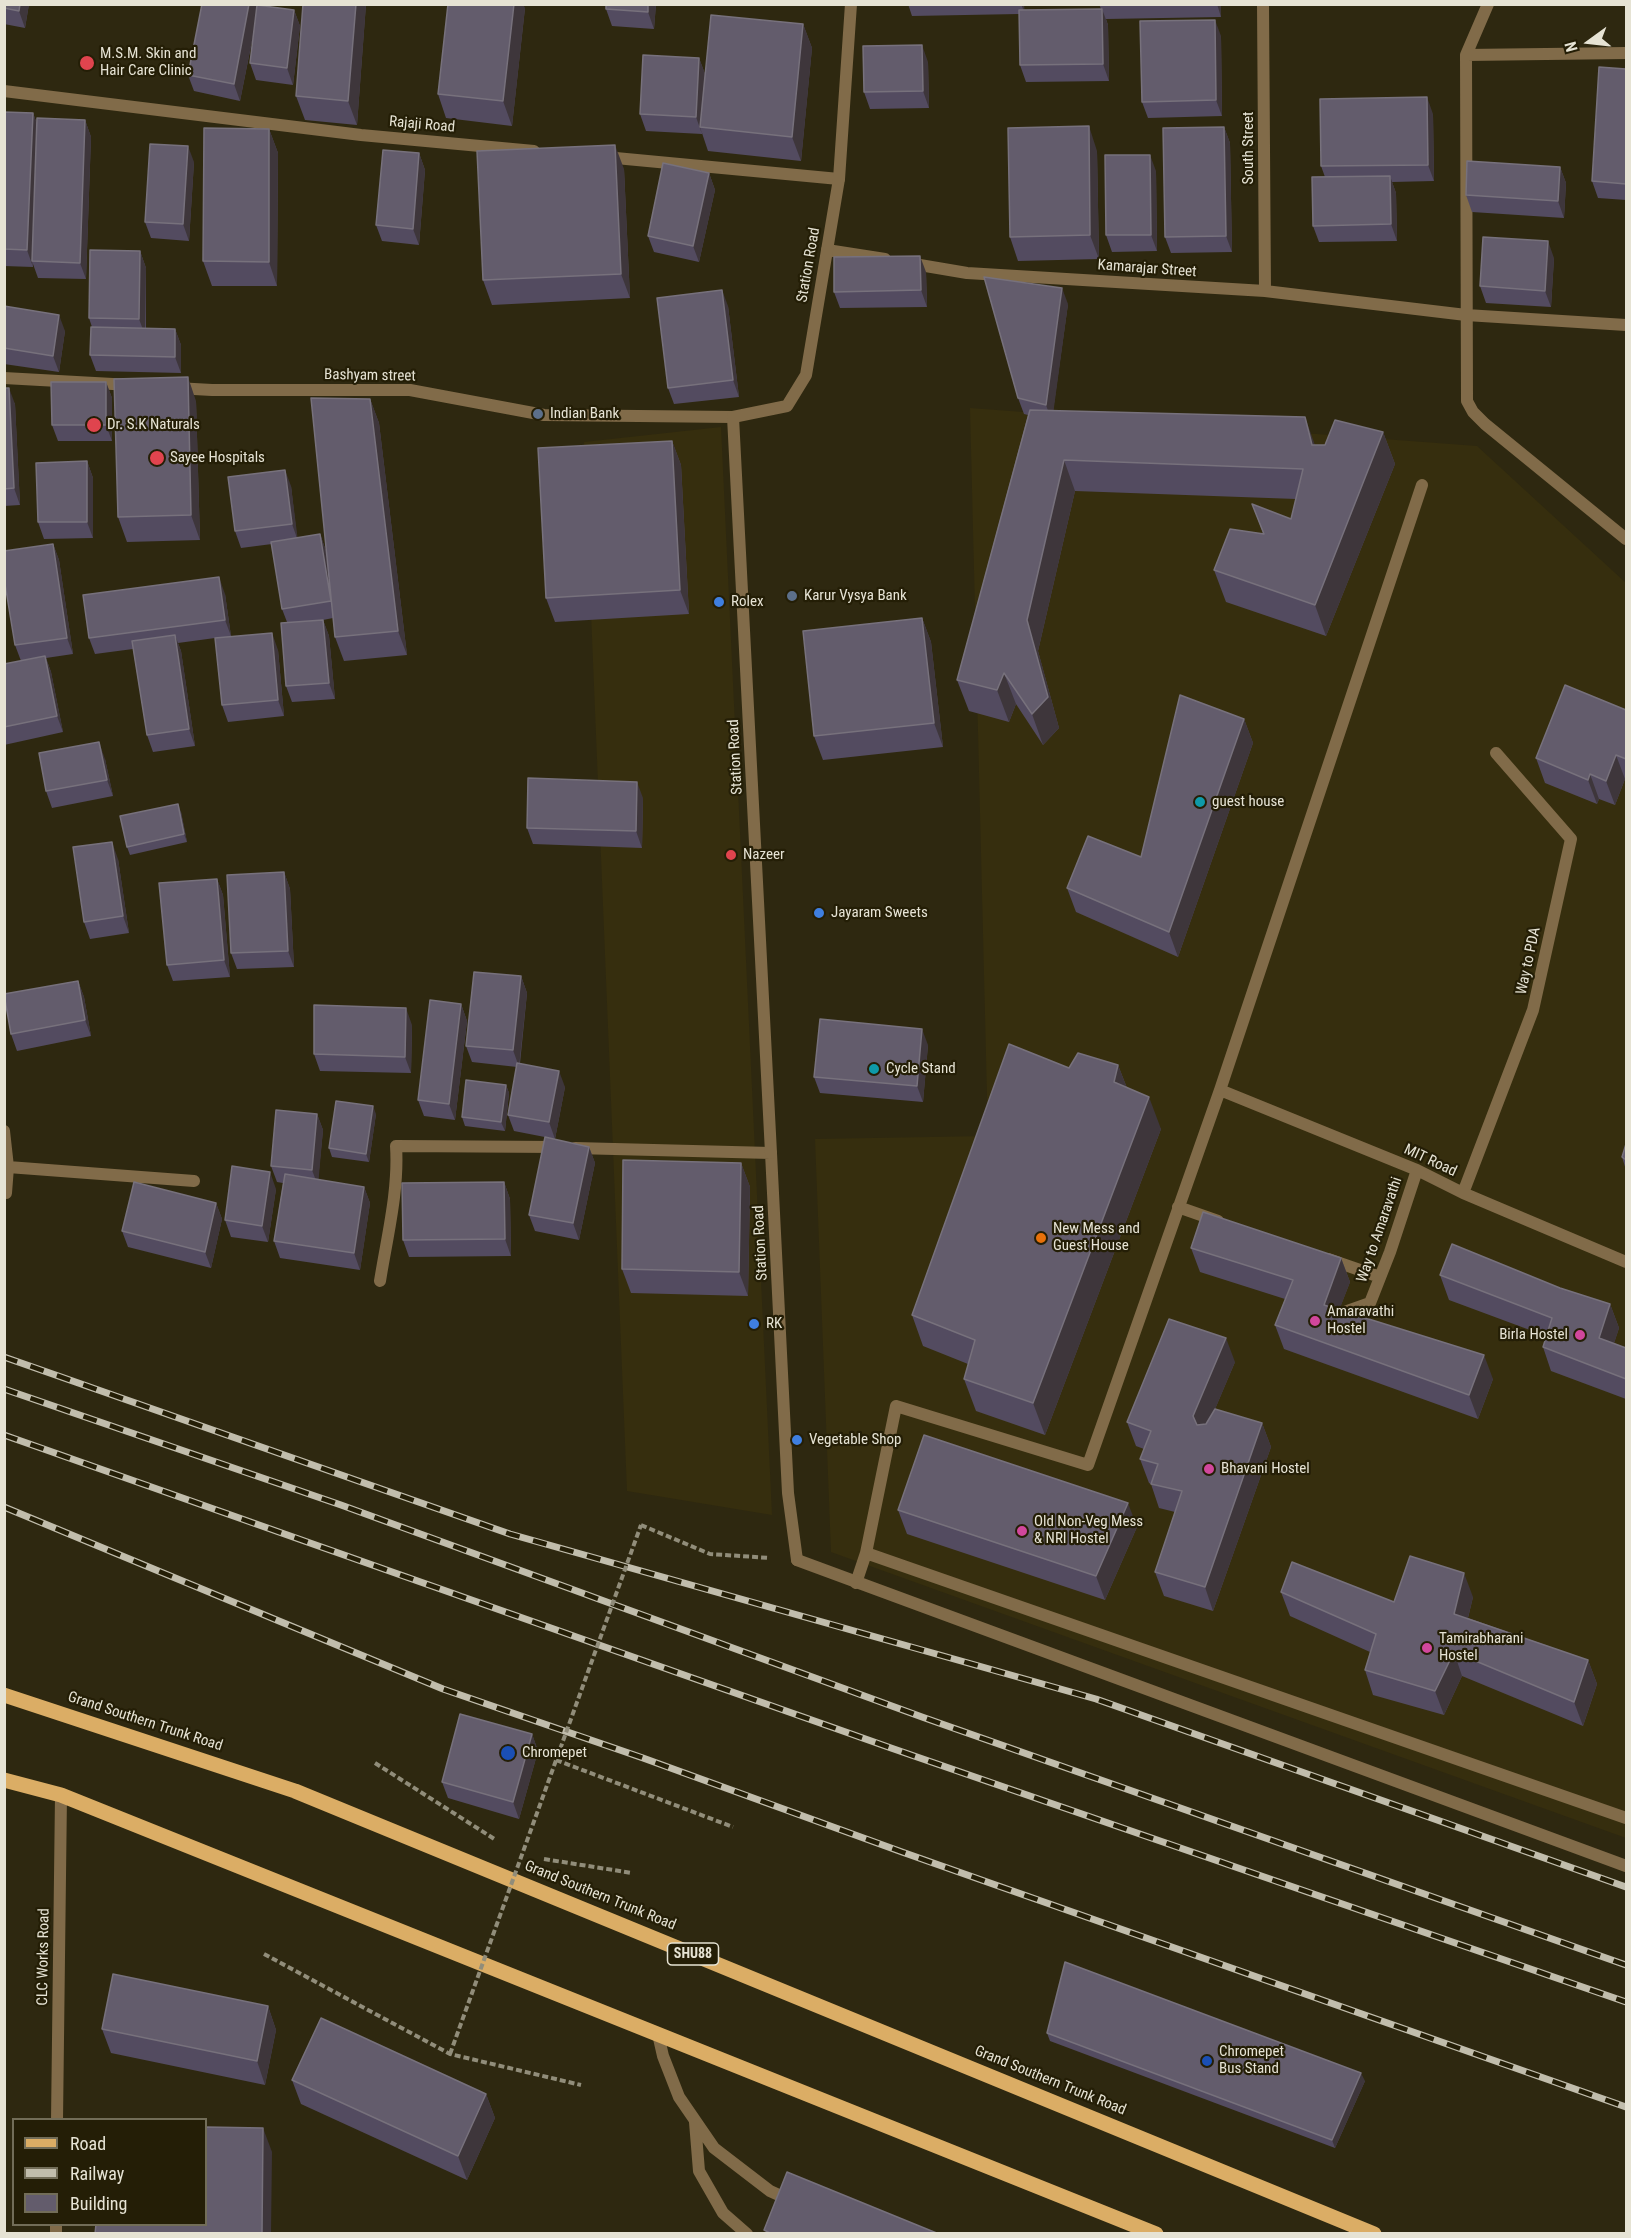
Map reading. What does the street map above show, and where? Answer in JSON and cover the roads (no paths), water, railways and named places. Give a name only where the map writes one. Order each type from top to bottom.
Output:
[{"type":"main road","name":"Grand Southern Trunk Road","points":[[4,1695],[295,1791],[1374,2234]]},
{"type":"main road","points":[[4,1780],[61,1796],[1156,2234]]},
{"type":"street","name":"Station Road","points":[[851,4],[839,179],[806,375],[787,406],[733,417],[789,1493],[797,1560],[856,1583]]},
{"type":"street","name":"South Street","points":[[1263,4],[1265,291]]},
{"type":"street","points":[[1488,4],[1466,55],[1467,401],[1473,412],[1485,424],[1626,539]]},
{"type":"street","points":[[1466,55],[1626,53]]},
{"type":"street","name":"Rajaji Road","points":[[4,91],[361,135],[547,152]]},
{"type":"street","points":[[594,156],[839,179]]},
{"type":"street","name":"Kamarajar Street","points":[[827,250],[967,273],[1265,291],[1466,315],[1626,325]]},
{"type":"street","points":[[4,378],[143,386]]},
{"type":"street","name":"Bashyam street","points":[[166,387],[212,390],[410,390],[544,415],[733,417]]},
{"type":"street","points":[[1422,485],[1220,1090],[1088,1465],[896,1406],[866,1553],[856,1583],[1626,1866]]},
{"type":"street","name":"Way to PDA","points":[[1463,1193],[1533,1011],[1571,839],[1496,753]]},
{"type":"street","name":"MIT Road","points":[[1220,1090],[1417,1170],[1463,1193],[1626,1262]]},
{"type":"street","points":[[4,1131],[8,1167],[6,1193],[4,1193]]},
{"type":"street","points":[[380,1281],[397,1163],[396,1146],[467,1145],[771,1153]]},
{"type":"street","points":[[8,1167],[194,1181]]},
{"type":"street","name":"Way to Amaravathi","points":[[1339,1314],[1370,1303],[1417,1170]]},
{"type":"street","points":[[1178,1207],[1234,1227]]},
{"type":"street","points":[[1313,1254],[1380,1277]]},
{"type":"street","points":[[866,1553],[1626,1818]]},
{"type":"street","name":"CLC Works Road","points":[[57,2118],[61,1796]]},
{"type":"street","points":[[657,2034],[663,2056],[680,2097],[714,2148],[770,2191],[802,2205]]},
{"type":"street","points":[[695,2120],[699,2171],[723,2212],[747,2234]]},
{"type":"railway","points":[[4,1357],[510,1534],[1096,1699],[1626,1887]]},
{"type":"railway","points":[[4,1389],[341,1505],[922,1717],[1626,1965]]},
{"type":"railway","points":[[4,1435],[891,1748],[1626,2002]]},
{"type":"railway","points":[[4,1507],[443,1689],[1626,2107]]},
{"type":"place","name":"M.S.M. Skin and Hair Care Clinic","points":[[87,63]]},
{"type":"place","name":"Indian Bank","points":[[538,414]]},
{"type":"place","name":"Dr. S.K Naturals","points":[[94,425]]},
{"type":"place","name":"Sayee Hospitals","points":[[157,458]]},
{"type":"place","name":"Karur Vysya Bank","points":[[792,596]]},
{"type":"place","name":"Rolex","points":[[719,602]]},
{"type":"place","name":"guest house","points":[[1200,802]]},
{"type":"place","name":"Nazeer","points":[[731,855]]},
{"type":"place","name":"Jayaram Sweets","points":[[819,913]]},
{"type":"place","name":"Cycle Stand","points":[[874,1069]]},
{"type":"place","name":"New Mess and Guest House","points":[[1041,1238]]},
{"type":"place","name":"Amaravathi Hostel","points":[[1315,1321]]},
{"type":"place","name":"RK","points":[[754,1324]]},
{"type":"place","name":"Birla Hostel","points":[[1580,1335]]},
{"type":"place","name":"Vegetable Shop","points":[[797,1440]]},
{"type":"place","name":"Bhavani Hostel","points":[[1209,1469]]},
{"type":"place","name":"Old Non-Veg Mess & NRI Hostel","points":[[1022,1531]]},
{"type":"place","name":"Tamirabharani Hostel","points":[[1427,1648]]},
{"type":"place","name":"Chromepet","points":[[508,1753]]},
{"type":"place","name":"Chromepet Bus Stand","points":[[1207,2061]]}]
